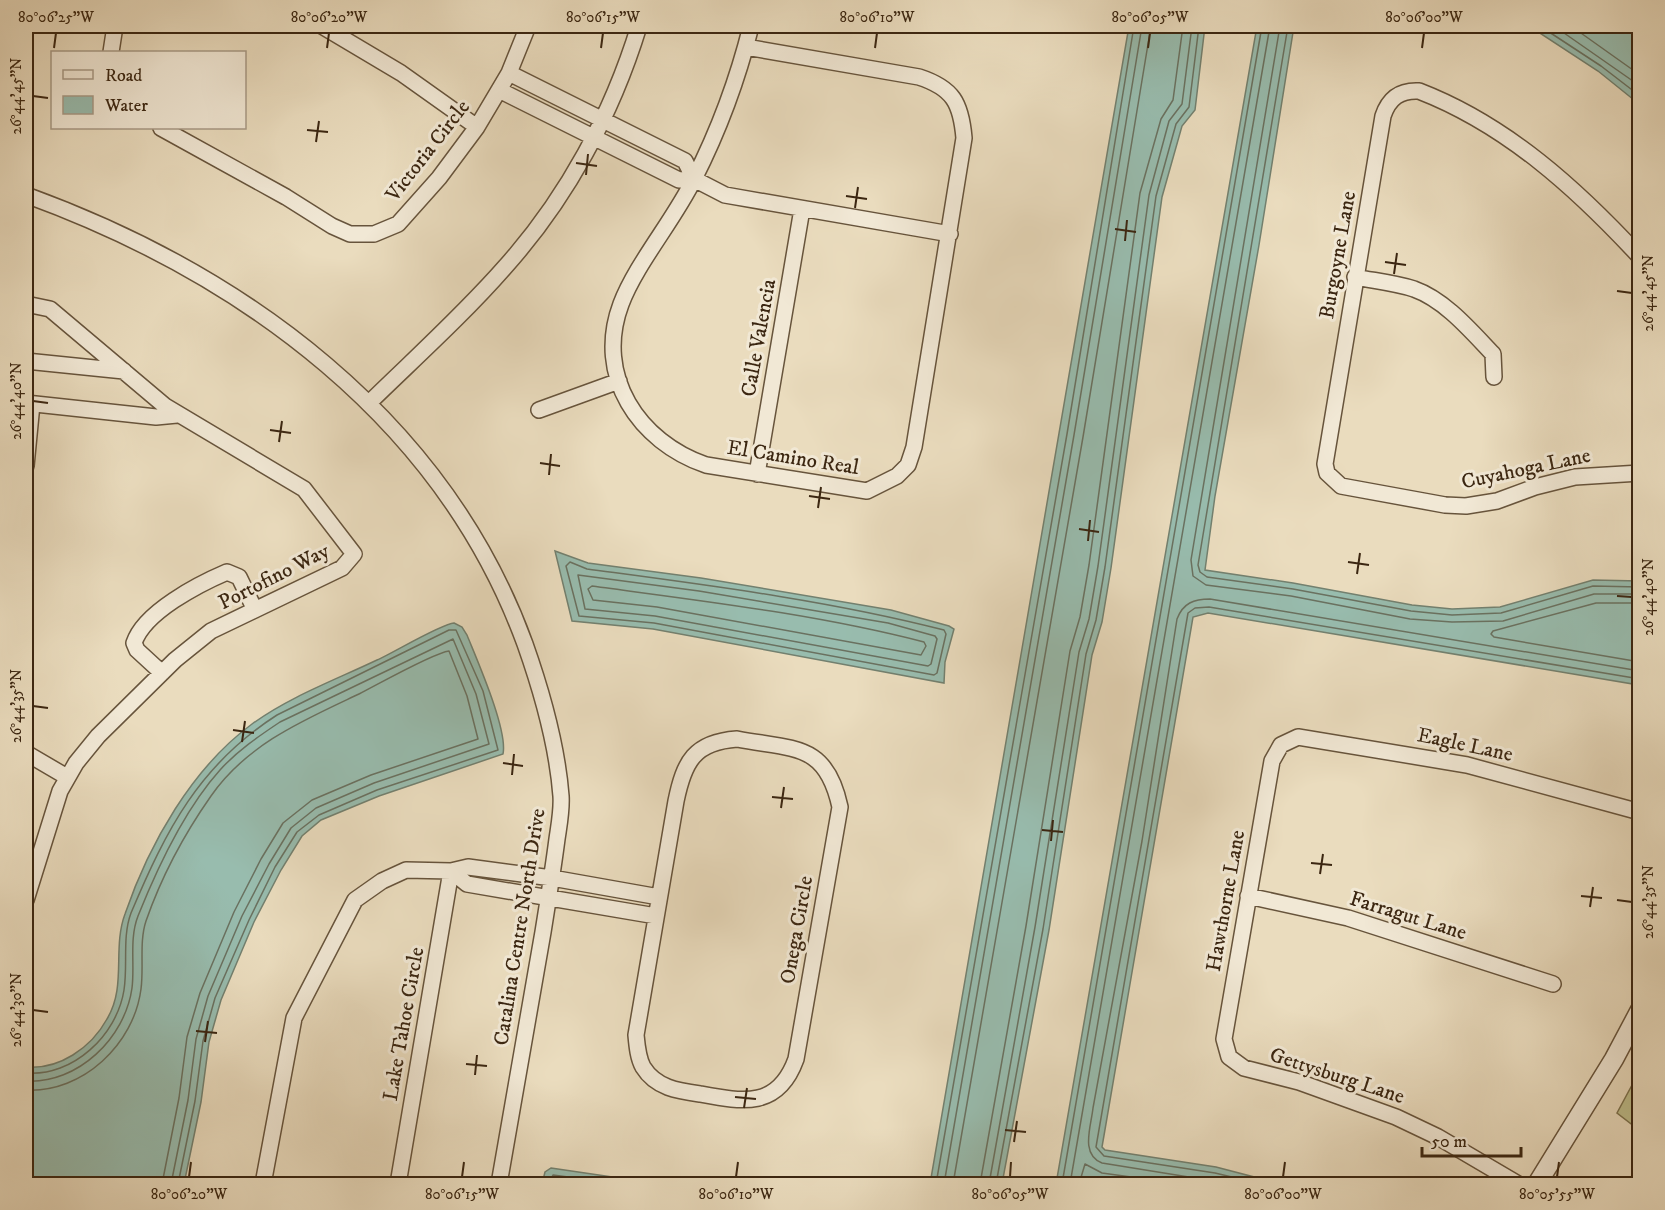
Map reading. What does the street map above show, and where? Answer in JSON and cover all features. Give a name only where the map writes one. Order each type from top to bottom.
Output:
[{"type":"street","points":[[111,51],[115,26]]},
{"type":"street","points":[[322,26],[401,73],[477,127]]},
{"type":"street","name":"Victoria Circle","points":[[163,129],[276,191],[332,226],[361,235],[374,234],[398,224],[432,186],[477,127],[509,72],[528,26]]},
{"type":"street","points":[[370,402],[507,266],[561,194],[594,138],[616,90],[639,26]]},
{"type":"street","name":"El Camino Real","points":[[746,47],[919,77],[939,84],[953,96],[962,116],[964,138],[914,447],[908,465],[897,476],[867,491],[706,465],[671,450],[642,424],[631,408],[619,381],[614,343],[621,305],[628,288],[694,179],[717,129],[752,26]]},
{"type":"street","points":[[509,72],[685,161],[694,179],[734,197],[950,234]]},
{"type":"street","name":"Victoria Circle","points":[[499,90],[679,180],[694,179]]},
{"type":"street","name":"Burgoyne Lane","points":[[1329,431],[1383,116],[1386,106],[1400,93],[1409,91],[1428,95],[1509,140],[1568,184],[1640,257]]},
{"type":"street","name":"Catalina Centre North Drive","points":[[26,195],[118,232],[208,279],[292,336],[370,402],[400,435],[455,506],[495,574],[518,625],[546,710],[561,799],[549,898],[499,1185]]},
{"type":"street","name":"Calle Valencia","points":[[757,474],[802,209]]},
{"type":"street","points":[[1355,277],[1417,290],[1435,300],[1493,354],[1494,377]]},
{"type":"street","name":"Portofino Way","points":[[26,304],[50,309],[177,415],[304,489],[352,549],[352,559],[342,568],[211,631],[162,673],[98,736],[67,777],[32,859],[26,900]]},
{"type":"street","points":[[26,361],[124,371]]},
{"type":"street","points":[[539,410],[619,381]]},
{"type":"street","points":[[26,466],[28,403],[156,417],[177,415]]},
{"type":"street","name":"Cuyahoga Lane","points":[[1329,431],[1324,464],[1327,473],[1341,486],[1445,505],[1476,505],[1497,501],[1535,487],[1575,477],[1640,473]]},
{"type":"street","points":[[162,673],[137,650],[134,643],[142,630],[172,601],[227,572],[239,577],[255,610]]},
{"type":"street","name":"Eagle Lane","points":[[1281,745],[1298,736],[1430,758],[1520,778],[1640,812]]},
{"type":"street","name":"Onega Circle","points":[[737,739],[806,752],[824,765],[835,782],[840,807],[796,1059],[791,1073],[780,1086],[762,1097],[742,1102],[671,1089],[654,1079],[643,1066],[636,1035],[659,897],[680,781],[685,765],[694,756],[719,740],[737,739]]},
{"type":"street","name":"Hawthorne Lane","points":[[1236,1064],[1229,1057],[1224,1039],[1272,761],[1281,745]]},
{"type":"street","points":[[26,753],[67,777]]},
{"type":"street","points":[[264,1185],[294,1018],[355,900],[382,881],[406,870],[451,871],[468,867],[552,878],[659,897]]},
{"type":"street","points":[[451,871],[467,884],[656,916]]},
{"type":"street","name":"Lake Tahoe Circle","points":[[398,1185],[451,871]]},
{"type":"street","name":"Farragut Lane","points":[[1248,896],[1348,918],[1553,984]]},
{"type":"street","points":[[1537,1185],[1614,1059],[1640,1010]]},
{"type":"street","name":"Gettysburg Lane","points":[[1236,1064],[1354,1099],[1396,1117],[1438,1137],[1518,1185]]},
{"type":"green space","points":[[1639,1072],[1639,1130],[1617,1113]]},
{"type":"water","points":[[1129,26],[1205,26],[1195,110],[1182,126],[1162,197],[1111,568],[1102,622],[1092,655],[1049,930],[1002,1184],[930,1184]]},
{"type":"water","points":[[1257,26],[1294,26],[1215,496],[1205,570],[1293,583],[1412,605],[1452,609],[1500,607],[1593,580],[1639,581],[1639,685],[1208,613],[1193,617],[1102,1147],[1105,1150],[1216,1167],[1281,1184],[1056,1184]]},
{"type":"water","points":[[1529,26],[1639,26],[1639,104],[1598,71]]},
{"type":"water","points":[[555,551],[588,563],[701,578],[891,610],[949,626],[954,629],[945,662],[944,683],[653,629],[572,621]]},
{"type":"water","points":[[454,623],[462,627],[467,635],[484,677],[501,729],[503,754],[379,796],[321,820],[302,836],[254,922],[221,1000],[209,1042],[201,1102],[184,1184],[26,1184],[26,1067],[50,1065],[73,1055],[92,1039],[107,1019],[116,994],[121,927],[125,914],[160,835],[192,785],[230,742],[266,714],[439,628]]},
{"type":"water","points":[[551,1168],[660,1184],[542,1184],[545,1172]]}]
